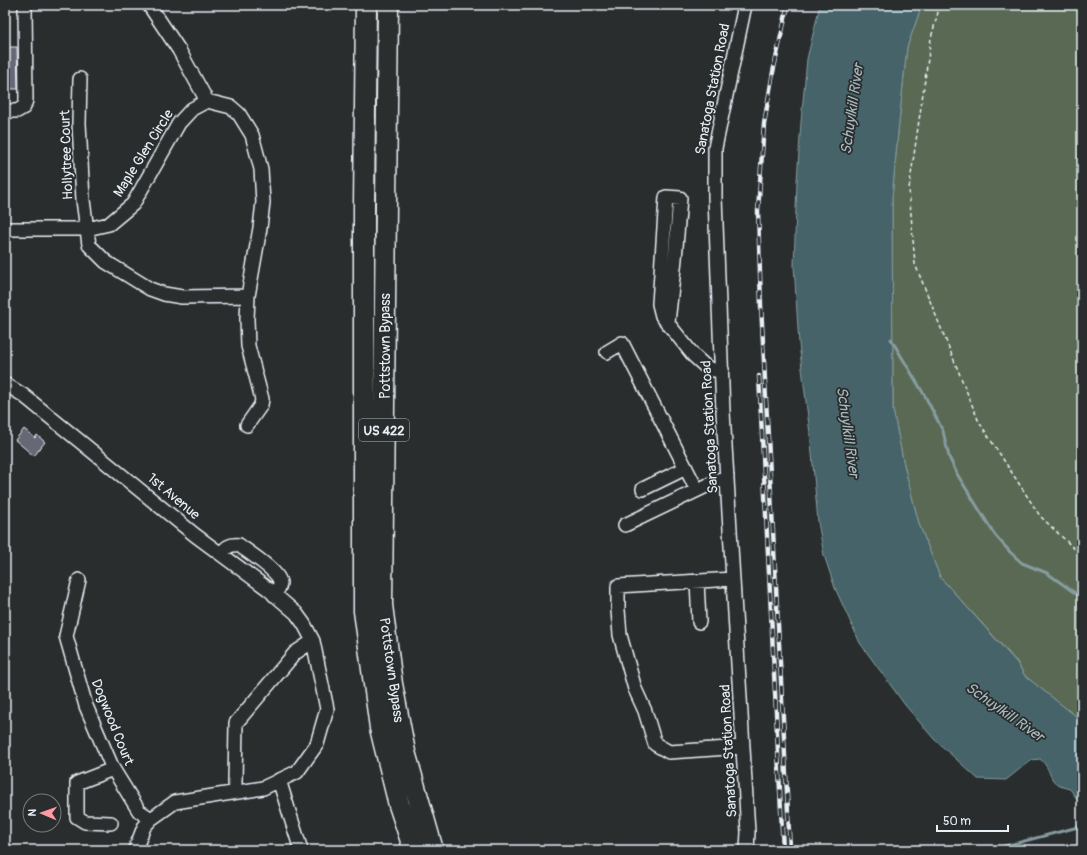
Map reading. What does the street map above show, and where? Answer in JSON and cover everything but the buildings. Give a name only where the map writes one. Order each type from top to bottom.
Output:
[{"type":"highway","name":"Pottstown Bypass","points":[[366,5],[364,208],[364,611],[380,728],[399,805],[414,850]]},
{"type":"highway","name":"Pottstown Bypass","points":[[388,5],[382,605],[392,684],[405,752],[433,850]]},
{"type":"street","points":[[5,111],[17,111],[24,107],[26,100],[25,5]]},
{"type":"street","points":[[149,5],[179,50],[207,101],[231,107],[239,114],[252,135],[261,169],[263,202],[248,296],[247,319],[248,346],[262,399],[261,405],[247,425]]},
{"type":"street","name":"Sanatoga Station Road","points":[[745,5],[715,148],[715,197],[727,476],[748,832],[747,850]]},
{"type":"street","name":"Hollytree Court","points":[[80,80],[79,123],[83,200],[89,245],[106,262],[150,289],[164,294],[182,297],[248,296]]},
{"type":"street","name":"Maple Glen Circle","points":[[5,229],[87,229],[109,224],[134,204],[179,123],[192,109],[207,101]]},
{"type":"street","points":[[668,322],[680,198],[666,197],[660,304],[662,316],[694,356],[705,366],[713,370],[722,370]]},
{"type":"street","points":[[606,352],[622,343],[698,490]]},
{"type":"street","name":"1st Avenue","points":[[5,384],[23,395],[220,554],[274,594],[296,613],[313,641],[327,709],[317,744],[297,772],[263,788],[175,802],[151,819]]},
{"type":"street","points":[[643,489],[686,468]]},
{"type":"street","points":[[625,525],[727,476]]},
{"type":"street","points":[[220,554],[226,547],[233,544],[239,545],[276,574],[281,582],[280,588],[274,594]]},
{"type":"street","points":[[733,579],[618,586],[618,610],[620,635],[635,689],[645,711],[655,744],[669,752],[743,747]]},
{"type":"street","name":"Dogwood Court","points":[[79,580],[66,636],[86,706],[113,769],[139,811],[151,819]]},
{"type":"street","points":[[697,581],[699,622]]},
{"type":"street","points":[[235,784],[236,723],[295,653],[313,641]]},
{"type":"street","points":[[111,823],[85,822],[77,818],[77,783],[113,769]]},
{"type":"street","points":[[279,780],[301,850]]},
{"type":"street","points":[[135,850],[144,827],[151,819]]},
{"type":"path","points":[[940,5],[931,38],[909,189],[914,264],[979,422],[1040,516],[1082,556]]},
{"type":"green space","points":[[922,5],[1082,5],[1082,721],[1025,676],[1017,662],[940,577],[919,524],[904,465],[893,410],[892,198],[907,47]]},
{"type":"water","name":"Schuylkill River","points":[[820,5],[922,5],[907,47],[892,198],[893,410],[904,465],[919,524],[940,577],[1017,663],[1025,676],[1082,721],[1082,806],[1070,789],[1062,787],[1053,781],[1048,768],[1040,759],[1031,760],[1006,780],[978,779],[934,739],[905,705],[860,643],[835,588],[824,555],[818,522],[811,442],[799,344],[794,265],[797,181],[807,59]]},
{"type":"waterway","points":[[891,339],[925,396],[943,431],[949,457],[957,474],[995,535],[1022,563],[1047,573],[1082,598]]},
{"type":"waterway","points":[[998,850],[1005,846],[1082,826]]},
{"type":"railway","points":[[788,5],[773,72],[764,124],[758,211],[761,305],[790,850]]},
{"type":"railway","points":[[759,376],[783,850]]}]
